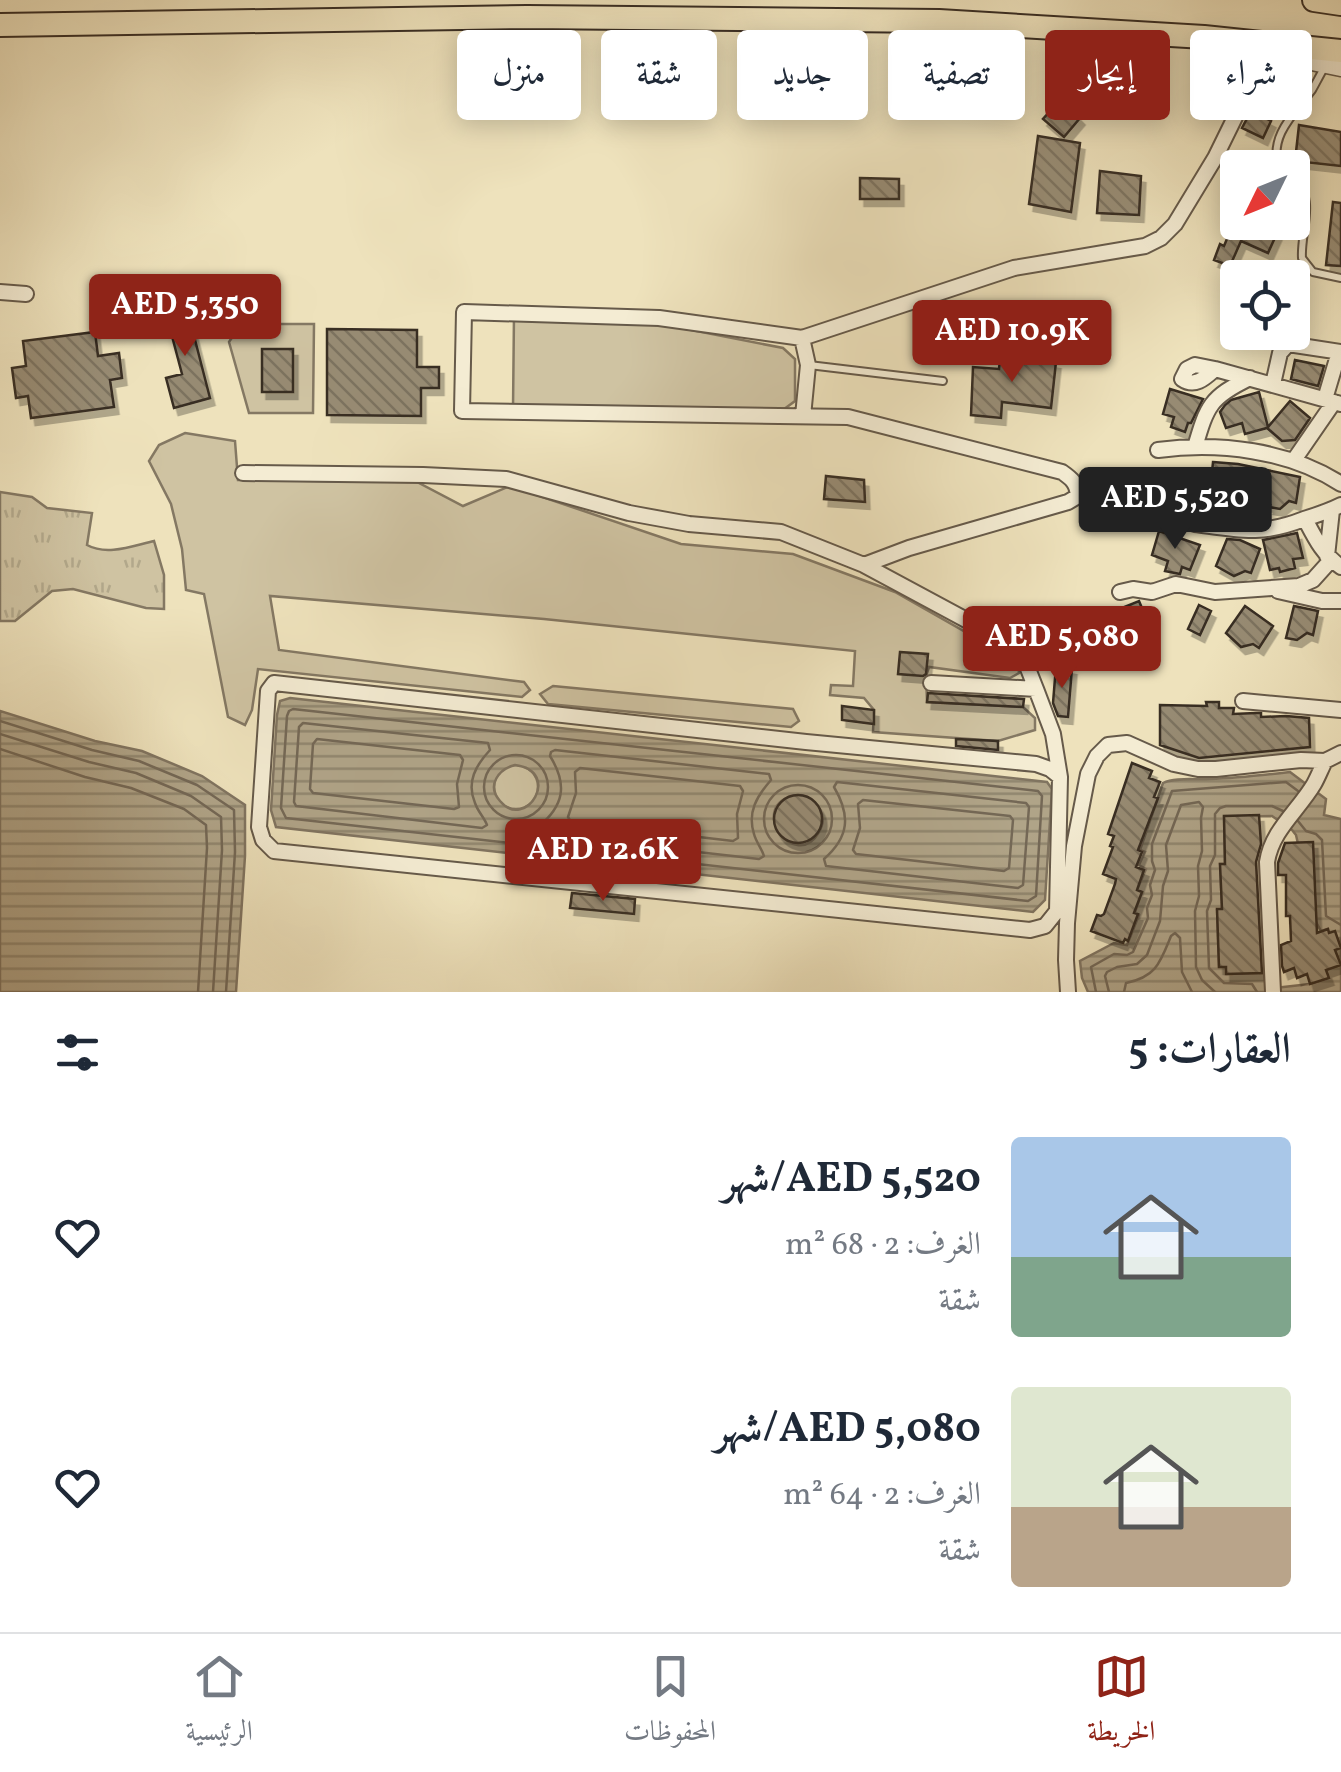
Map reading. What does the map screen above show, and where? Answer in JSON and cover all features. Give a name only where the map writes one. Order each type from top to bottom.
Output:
[{"type":"highway","points":[[1314,0],[1341,4]]},
{"type":"highway","points":[[0,25],[527,17],[938,21],[1190,36]]},
{"type":"street","points":[[864,565],[909,548],[1053,508],[1078,496],[1078,488],[1062,472],[848,418],[462,412],[464,312],[659,318],[802,338],[1014,268],[1145,246],[1161,238],[1175,224],[1234,120]]},
{"type":"street","points":[[0,292],[26,294]]},
{"type":"street","points":[[802,338],[808,365],[803,416]]},
{"type":"street","points":[[1273,384],[1280,353],[1288,344],[1340,352],[1333,402],[1294,460]]},
{"type":"street","points":[[1215,369],[1333,402]]},
{"type":"street","points":[[1194,447],[1212,401],[1250,378]]},
{"type":"street","points":[[1158,450],[1194,447],[1266,454],[1294,460],[1341,484]]},
{"type":"street","points":[[243,473],[506,479],[629,513],[689,524],[782,532],[864,565],[996,636],[1025,661],[1053,734],[1060,777],[1057,912],[1045,926],[1030,930],[274,850],[263,840],[259,827],[268,691],[274,683],[1036,764],[1060,777]]},
{"type":"street","points":[[1120,592],[1152,592],[1176,584],[1216,592],[1308,583],[1333,561],[1337,507],[1282,528],[1256,530],[1195,524]]},
{"type":"street","points":[[1305,519],[1333,561]]},
{"type":"street","points":[[1272,589],[1322,602],[1341,601]]},
{"type":"street","points":[[931,682],[1036,690]]},
{"type":"street","points":[[1242,701],[1341,710]]},
{"type":"street","points":[[1068,992],[1067,923],[1074,846],[1088,774],[1108,745],[1128,743],[1174,764],[1198,769],[1334,758]]},
{"type":"street","points":[[1273,989],[1267,862],[1270,844],[1334,758]]},
{"type":"lane","points":[[1276,150],[1281,131],[1336,61]]},
{"type":"lane","points":[[1303,240],[1302,258],[1313,272],[1341,278]]},
{"type":"lane","points":[[808,365],[943,381]]},
{"type":"green space","points":[[514,315],[671,326],[783,348],[795,359],[795,401],[776,415],[513,409]]},
{"type":"green space","points":[[241,324],[314,324],[313,413],[249,413],[229,342]]},
{"type":"green space","points":[[185,433],[235,441],[238,480],[417,482],[463,506],[510,486],[681,544],[793,554],[895,592],[1018,662],[1019,673],[1010,678],[929,667],[927,702],[1023,707],[1035,718],[1035,730],[998,741],[873,732],[874,710],[864,698],[830,695],[831,685],[853,686],[855,651],[270,596],[279,650],[524,682],[530,690],[522,697],[258,669],[252,710],[245,725],[228,717],[204,594],[186,590],[182,549],[171,504],[149,461],[159,445]]},
{"type":"green space","points":[[0,492],[32,497],[47,508],[92,513],[87,545],[95,548],[120,549],[154,541],[164,575],[164,609],[73,589],[52,591],[15,621],[0,621]]},
{"type":"green space","points":[[553,686],[793,709],[799,721],[791,727],[548,704],[540,694]]},
{"type":"green space","points":[[516,765],[532,771],[538,787],[532,803],[516,809],[500,803],[494,787],[500,771]]},
{"type":"water","points":[[290,698],[1047,782],[1052,789],[1045,900],[1033,912],[276,827],[271,810],[280,701]],"holes":[[[515,765],[537,778],[535,797],[520,809],[510,809],[494,789],[500,774]],[[801,795],[816,804],[823,820],[809,843],[797,845],[787,840],[774,820],[775,809],[784,800]]]},
{"type":"water","points":[[0,711],[95,741],[142,751],[202,776],[245,805],[236,992],[0,992]]},
{"type":"water","points":[[1290,772],[1326,799],[1324,815],[1341,819],[1341,992],[1088,992],[1080,961],[1114,943],[1127,945],[1139,915],[1135,912],[1142,892],[1137,890],[1146,869],[1139,865],[1145,852],[1140,850],[1163,783]],"holes":[[[1272,816],[1292,830],[1316,922],[1321,931],[1327,929],[1340,965],[1326,970],[1328,978],[1310,984],[1266,989],[1264,973],[1227,974],[1226,967],[1219,967],[1217,910],[1222,909],[1224,817]]]},
{"type":"building","points":[[1045,117],[1045,120],[1078,120],[1064,137],[1043,119]]},
{"type":"building","points":[[1246,120],[1271,121],[1263,138],[1242,128]]},
{"type":"building","points":[[1299,125],[1341,132],[1341,166],[1310,163],[1310,150],[1296,150]]},
{"type":"building","points":[[1038,136],[1080,143],[1071,212],[1029,204]]},
{"type":"building","points":[[1100,171],[1141,176],[1139,215],[1097,213]]},
{"type":"building","points":[[860,178],[899,179],[899,199],[860,199]]},
{"type":"building","points":[[1333,202],[1341,203],[1341,266],[1326,265]]},
{"type":"building","points":[[1226,240],[1274,240],[1268,253],[1241,241],[1233,260],[1214,260],[1220,244],[1224,246]]},
{"type":"building","points":[[185,301],[210,398],[174,408],[166,378],[182,374],[164,306]]},
{"type":"building","points":[[327,329],[417,330],[417,367],[439,367],[439,388],[421,388],[421,416],[327,415]]},
{"type":"building","points":[[95,332],[98,356],[119,353],[122,378],[110,380],[114,407],[31,418],[28,396],[16,398],[12,368],[26,366],[23,341]]},
{"type":"building","points":[[262,349],[293,349],[293,392],[262,392]]},
{"type":"building","points":[[1001,350],[1012,352],[1012,357],[1056,362],[1051,408],[1002,402],[1001,418],[971,415],[973,367],[999,369]]},
{"type":"building","points":[[1295,360],[1324,366],[1318,386],[1291,379]]},
{"type":"building","points":[[1170,389],[1203,399],[1185,432],[1171,427],[1174,417],[1163,414]]},
{"type":"building","points":[[1259,392],[1268,427],[1290,401],[1310,418],[1295,440],[1282,441],[1267,428],[1245,434],[1242,423],[1226,428],[1220,412],[1225,405]]},
{"type":"building","points":[[1213,462],[1300,477],[1296,503],[1289,501],[1280,509],[1269,507],[1260,503],[1262,495],[1235,491],[1234,500],[1219,498],[1210,493]]},
{"type":"building","points":[[1152,475],[1188,478],[1186,504],[1177,504],[1176,514],[1161,512],[1162,501],[1151,501]]},
{"type":"building","points":[[826,476],[864,480],[865,502],[824,499]]},
{"type":"building","points":[[1159,531],[1200,545],[1190,570],[1182,567],[1180,574],[1165,571],[1168,561],[1152,555]]},
{"type":"building","points":[[1297,533],[1303,558],[1293,559],[1295,568],[1270,570],[1263,540]]},
{"type":"building","points":[[1227,539],[1260,549],[1251,573],[1245,571],[1234,576],[1216,566]]},
{"type":"building","points":[[1139,601],[1149,625],[1140,628],[1143,637],[1119,643],[1107,614]]},
{"type":"building","points":[[1199,605],[1211,611],[1200,635],[1188,629]]},
{"type":"building","points":[[1245,606],[1273,626],[1259,648],[1253,644],[1241,647],[1226,633]]},
{"type":"building","points":[[1294,606],[1318,611],[1313,635],[1307,633],[1297,640],[1286,638]]},
{"type":"building","points":[[900,652],[928,654],[926,674],[898,674]]},
{"type":"building","points":[[1056,666],[1072,668],[1068,717],[1058,716],[1053,703]]},
{"type":"building","points":[[928,693],[1024,699],[1023,707],[927,702]]},
{"type":"building","points":[[1206,702],[1219,702],[1219,708],[1234,708],[1233,714],[1309,718],[1310,747],[1199,758],[1160,745],[1160,705],[1207,706]]},
{"type":"building","points":[[842,706],[874,710],[874,724],[842,720]]},
{"type":"building","points":[[956,739],[998,741],[998,750],[956,746]]},
{"type":"building","points":[[1132,763],[1152,771],[1149,778],[1160,782],[1154,797],[1158,798],[1138,850],[1142,852],[1136,867],[1144,870],[1137,890],[1142,892],[1134,913],[1138,914],[1128,941],[1123,943],[1091,931],[1097,915],[1104,914],[1115,884],[1116,879],[1103,874],[1113,847],[1110,846],[1114,836],[1108,834]]},
{"type":"building","points":[[798,795],[815,802],[822,819],[815,836],[798,843],[781,836],[774,819],[781,802]]},
{"type":"building","points":[[1259,815],[1261,844],[1256,862],[1262,973],[1226,974],[1226,967],[1219,967],[1217,909],[1222,909],[1224,816]]},
{"type":"building","points":[[1313,842],[1317,933],[1335,931],[1341,948],[1335,950],[1341,965],[1326,970],[1329,978],[1310,984],[1307,974],[1297,978],[1294,968],[1284,972],[1282,966],[1281,945],[1291,941],[1290,916],[1286,916],[1286,875],[1278,875],[1278,863],[1285,843]]},
{"type":"building","points":[[572,893],[635,899],[634,914],[570,908]]}]
